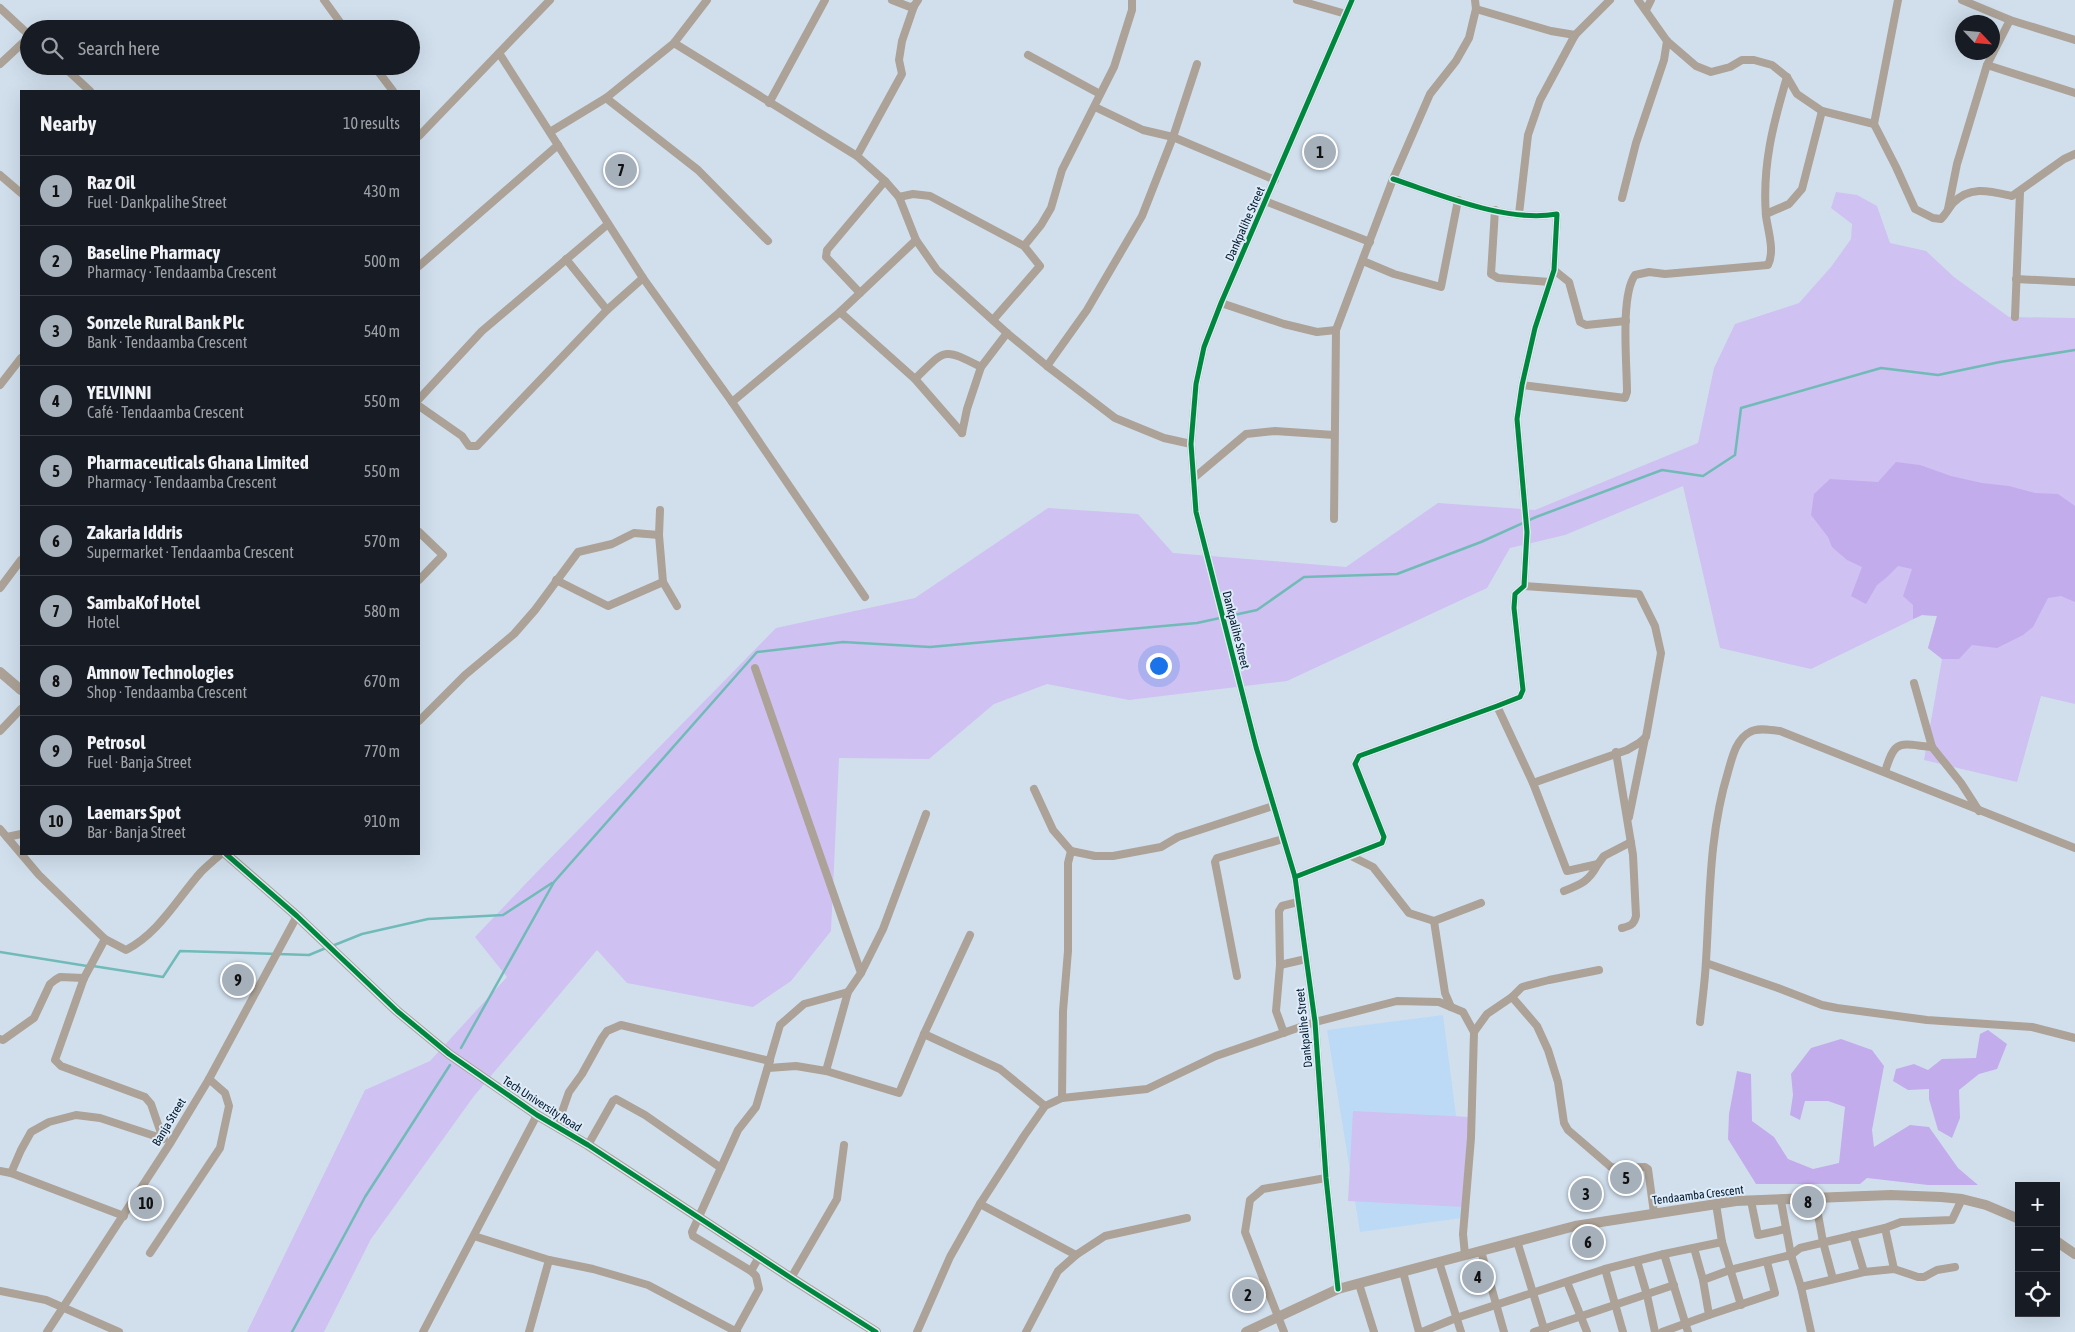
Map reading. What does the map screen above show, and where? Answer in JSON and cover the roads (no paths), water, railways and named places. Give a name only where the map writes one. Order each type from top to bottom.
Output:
[{"type":"street","points":[[324,0],[338,20]]},
{"type":"street","points":[[420,131],[550,0]]},
{"type":"street","points":[[550,132],[606,98],[674,43],[707,0]]},
{"type":"street","points":[[769,103],[825,0]]},
{"type":"street","points":[[892,0],[910,7],[916,3]]},
{"type":"street","points":[[1024,246],[1041,225],[1051,208],[1062,170],[1114,67],[1132,10],[1132,0]]},
{"type":"street","points":[[1297,0],[1346,14]]},
{"type":"street","name":"Dankpalihe Street","points":[[1338,1289],[1326,1178],[1315,1022],[1295,877],[1282,839],[1248,718],[1196,512],[1192,444],[1196,384],[1204,347],[1221,303],[1352,0]]},
{"type":"street","points":[[1334,519],[1336,330],[1393,179],[1430,94],[1456,61],[1469,38],[1476,9],[1475,0]]},
{"type":"street","points":[[1519,214],[1531,124],[1540,100],[1575,35],[1610,0]]},
{"type":"street","points":[[1638,0],[1667,41],[1696,66],[1711,72],[1730,67],[1742,60],[1754,60],[1772,65],[1787,77],[1797,94],[1822,111],[1874,124]]},
{"type":"street","points":[[1646,10],[1651,0]]},
{"type":"street","points":[[1898,0],[1874,124],[1915,209],[1936,219],[1941,219],[1958,199],[1970,191],[1986,190],[2012,196],[2064,159],[2075,154]]},
{"type":"street","points":[[1962,0],[2010,20],[2075,40]]},
{"type":"street","points":[[857,156],[902,74],[899,60],[902,41],[916,3]]},
{"type":"street","points":[[0,8],[20,27]]},
{"type":"street","points":[[1476,9],[1551,31],[1575,35]]},
{"type":"street","points":[[1948,211],[1957,164],[1987,65],[2010,20]]},
{"type":"street","points":[[1622,198],[1636,143],[1664,60],[1667,41]]},
{"type":"street","points":[[674,43],[857,156],[885,181],[899,197],[916,240],[937,270],[1047,366],[1115,418],[1164,438],[1192,444]]},
{"type":"street","points":[[0,64],[20,45]]},
{"type":"street","points":[[499,53],[643,278],[732,402],[865,597]]},
{"type":"street","points":[[1028,56],[1100,94]]},
{"type":"street","points":[[1047,366],[1087,310],[1142,216],[1173,137],[1197,64]]},
{"type":"street","points":[[1987,65],[2075,93]]},
{"type":"street","points":[[73,75],[89,90]]},
{"type":"street","points":[[381,75],[392,90]]},
{"type":"street","points":[[1522,385],[1625,398],[1628,392],[1626,321],[1629,289],[1631,280],[1635,275],[1649,272],[1665,274],[1768,265],[1771,258],[1766,214],[1766,160],[1772,130],[1787,77]]},
{"type":"street","points":[[606,98],[698,170],[768,241]]},
{"type":"street","points":[[1094,107],[1143,130],[1173,137],[1275,180]]},
{"type":"street","points":[[1766,214],[1789,204],[1802,189],[1822,111]]},
{"type":"street","points":[[420,263],[558,145]]},
{"type":"street","points":[[0,175],[20,192]]},
{"type":"street","points":[[1295,877],[1382,843],[1384,837],[1355,764],[1359,756],[1520,697],[1524,690],[1514,608],[1515,594],[1524,586],[1527,532],[1517,419],[1522,385],[1535,328],[1554,270],[1558,214],[1540,217],[1495,210],[1393,179]]},
{"type":"street","points":[[860,293],[826,257],[827,250],[885,181]]},
{"type":"street","points":[[2015,317],[2020,192]]},
{"type":"street","points":[[899,197],[913,194],[930,196],[1024,246],[1040,266],[993,320]]},
{"type":"street","points":[[1363,261],[1394,274],[1441,287],[1458,200]]},
{"type":"street","points":[[1265,202],[1370,242]]},
{"type":"street","points":[[1495,210],[1491,274],[1498,278],[1550,282]]},
{"type":"street","points":[[420,398],[482,331],[608,224]]},
{"type":"street","points":[[732,402],[840,312],[916,240]]},
{"type":"street","points":[[566,259],[607,310]]},
{"type":"street","points":[[1554,270],[1569,282],[1580,322],[1586,325],[1626,321]]},
{"type":"street","points":[[420,407],[462,436],[469,446],[477,446],[607,310],[643,278]]},
{"type":"street","points":[[2016,279],[2075,282]]},
{"type":"street","points":[[1221,303],[1284,324],[1317,332],[1336,330]]},
{"type":"street","points":[[840,312],[915,379],[962,433],[967,409],[981,367],[1007,333]]},
{"type":"street","points":[[915,379],[940,355],[946,353],[960,356],[981,367]]},
{"type":"street","points":[[0,385],[20,359]]},
{"type":"street","points":[[1195,477],[1246,434],[1275,431],[1334,435]]},
{"type":"street","points":[[660,510],[659,535],[663,582],[677,606]]},
{"type":"street","points":[[420,533],[443,555],[420,579]]},
{"type":"street","points":[[420,720],[465,676],[514,634],[535,610],[578,552],[612,544],[634,533],[659,535]]},
{"type":"street","points":[[0,588],[20,561]]},
{"type":"street","points":[[556,580],[608,606],[663,582]]},
{"type":"street","points":[[1524,586],[1639,594],[1655,626],[1661,652],[1628,824]]},
{"type":"street","points":[[755,668],[861,973]]},
{"type":"street","points":[[0,672],[20,689]]},
{"type":"street","points":[[1914,683],[1932,747],[1961,783],[1979,811]]},
{"type":"street","points":[[1497,706],[1533,783],[1567,871],[1598,864]]},
{"type":"street","points":[[0,731],[20,710]]},
{"type":"street","points":[[1700,1022],[1706,963],[1708,888],[1716,825],[1724,787],[1734,754],[1740,741],[1750,732],[1761,729],[1780,731],[2075,848]]},
{"type":"street","points":[[1533,783],[1616,752],[1627,750],[1646,737]]},
{"type":"street","points":[[1885,772],[1891,752],[1897,747],[1904,744],[1932,747]]},
{"type":"street","points":[[1616,752],[1631,842],[1636,916],[1635,922],[1622,928]]},
{"type":"street","points":[[1034,789],[1053,830],[1070,851],[1095,856],[1113,856],[1161,847],[1178,837],[1273,806]]},
{"type":"street","points":[[826,1071],[848,992],[861,973],[883,930],[926,814]]},
{"type":"street","points":[[0,829],[20,852]]},
{"type":"street","points":[[7,837],[20,834]]},
{"type":"street","points":[[1237,976],[1216,862],[1217,858],[1282,839]]},
{"type":"street","points":[[1564,891],[1581,884],[1591,877],[1604,856],[1631,842]]},
{"type":"street","points":[[1062,1098],[1063,1011],[1068,951],[1068,864],[1070,851]]},
{"type":"street","points":[[22,855],[39,875],[105,939],[126,950],[142,942],[201,872],[225,855]]},
{"type":"street","name":"Tech University Road","points":[[227,855],[297,916],[397,1011],[449,1054],[537,1114],[588,1145],[790,1278],[876,1332]]},
{"type":"street","points":[[1350,856],[1372,868],[1410,913],[1434,921],[1481,903]]},
{"type":"street","points":[[1284,1033],[1276,1011],[1280,965],[1279,911],[1282,906],[1298,902]]},
{"type":"street","name":"Banja Street","points":[[47,1332],[124,1216],[209,1079],[297,916]]},
{"type":"street","points":[[1434,921],[1445,993],[1451,1007]]},
{"type":"street","points":[[557,1126],[569,1092],[582,1074],[602,1038],[607,1031],[621,1025],[769,1065],[796,1066],[826,1071],[899,1093],[970,935]]},
{"type":"street","points":[[105,939],[84,978],[55,1060],[60,1066],[145,1097],[151,1104],[162,1138]]},
{"type":"street","points":[[1280,965],[1306,959]]},
{"type":"street","points":[[1706,963],[1822,1005],[1927,1020],[2032,1027],[2075,1038]]},
{"type":"street","points":[[1474,1032],[1487,1014],[1512,997],[1522,987],[1599,970]]},
{"type":"street","points":[[0,1039],[4,1040],[34,1018],[50,984],[55,980],[60,977],[84,978]]},
{"type":"street","points":[[474,1236],[548,1260],[593,1269],[648,1285],[737,1331],[759,1289],[756,1276],[751,1271],[693,1236],[692,1232],[738,1130],[756,1107],[780,1025],[804,1004],[848,992]]},
{"type":"street","points":[[1512,997],[1537,1026],[1548,1050],[1558,1082],[1564,1123],[1568,1130],[1611,1167],[1645,1167],[1648,1169],[1654,1213]]},
{"type":"street","points":[[917,1332],[950,1257],[980,1204],[1045,1106],[1062,1098],[1147,1089],[1216,1056],[1315,1022],[1397,1001],[1439,1002],[1463,1012],[1474,1032],[1471,1138],[1463,1234],[1465,1255]]},
{"type":"street","points":[[924,1034],[1000,1069],[1045,1106]]},
{"type":"street","points":[[150,1253],[220,1148],[229,1106],[225,1093],[209,1079]]},
{"type":"street","points":[[588,1145],[612,1101],[616,1099],[645,1115],[721,1168]]},
{"type":"street","points":[[423,1332],[537,1114]]},
{"type":"street","points":[[11,1173],[20,1150],[31,1132],[49,1122],[76,1115],[100,1118],[171,1142]]},
{"type":"street","points":[[790,1278],[838,1199],[844,1145]]},
{"type":"street","points":[[0,1171],[11,1173],[124,1216]]},
{"type":"street","points":[[1284,1332],[1245,1232],[1250,1200],[1263,1189],[1326,1178]]},
{"type":"street","name":"Tendaamba Crescent","points":[[1246,1332],[1338,1289],[1575,1226],[1654,1213],[1751,1201],[1891,1195],[1962,1199],[1986,1205],[2015,1217]]},
{"type":"street","points":[[1815,1198],[1832,1279]]},
{"type":"street","points":[[1703,1280],[1730,1270],[1791,1255],[1800,1248],[1885,1228],[1900,1222],[1952,1220],[1962,1199]]},
{"type":"street","points":[[1781,1200],[1791,1255],[1801,1287],[1810,1332]]},
{"type":"street","points":[[1751,1201],[1758,1235],[1786,1229]]},
{"type":"street","points":[[980,1204],[1076,1256]]},
{"type":"street","points":[[1716,1204],[1722,1242],[1741,1305]]},
{"type":"street","points":[[1026,1332],[1058,1271],[1076,1256],[1105,1236],[1187,1218]]},
{"type":"street","points":[[1885,1228],[1894,1269]]},
{"type":"street","points":[[1853,1235],[1864,1272]]},
{"type":"street","points":[[1517,1241],[1545,1330]]},
{"type":"street","points":[[1403,1272],[1420,1332],[1456,1318],[1605,1269],[1722,1242]]},
{"type":"street","points":[[2060,1244],[2075,1254]]},
{"type":"street","points":[[1694,1248],[1703,1280],[1709,1314]]},
{"type":"street","points":[[1481,1251],[1504,1332]]},
{"type":"street","points":[[1664,1254],[1688,1332]]},
{"type":"street","points":[[751,1271],[759,1257]]},
{"type":"street","points":[[529,1332],[548,1260]]},
{"type":"street","points":[[1637,1261],[1648,1295],[1655,1332]]},
{"type":"street","points":[[1439,1262],[1460,1332]]},
{"type":"street","points":[[1662,1332],[1709,1314],[1775,1293],[1767,1262]]},
{"type":"street","points":[[1801,1287],[1864,1272],[1894,1269],[1918,1277],[1924,1277],[1938,1270],[1956,1268]]},
{"type":"street","points":[[1605,1269],[1623,1332]]},
{"type":"street","points":[[1568,1282],[1587,1332]]},
{"type":"street","points":[[1359,1284],[1374,1332]]},
{"type":"street","points":[[1534,1332],[1545,1330],[1674,1285]]},
{"type":"street","points":[[0,1290],[46,1300],[118,1332]]},
{"type":"waterway","points":[[461,1048],[554,882],[757,652],[843,642],[930,647],[1197,623],[1257,610],[1304,577],[1397,574],[1481,542],[1536,517],[1662,470],[1703,476],[1735,455],[1741,408],[1881,368],[1938,375],[2000,362],[2075,350]]},
{"type":"waterway","points":[[332,946],[362,934],[428,919],[503,915],[552,883]]},
{"type":"waterway","points":[[93,966],[163,977],[180,951],[309,955],[326,948]]},
{"type":"waterway","points":[[0,952],[87,966]]},
{"type":"waterway","points":[[292,1332],[365,1197],[450,1065]]},
{"type":"place","name":"Raz Oil","points":[[1320,152]]},
{"type":"place","name":"SambaKof Hotel","points":[[621,170]]},
{"type":"place","name":"Petrosol","points":[[238,980]]},
{"type":"place","name":"Pharmaceuticals Ghana Limited","points":[[1626,1178]]},
{"type":"place","name":"Sonzele Rural Bank Plc","points":[[1586,1194]]},
{"type":"place","name":"Amnow Technologies","points":[[1808,1202]]},
{"type":"place","name":"Laemars Spot","points":[[146,1203]]},
{"type":"place","name":"Zakaria Iddris","points":[[1588,1242]]},
{"type":"place","name":"YELVINNI","points":[[1478,1277]]},
{"type":"place","name":"Baseline Pharmacy","points":[[1248,1295]]}]
